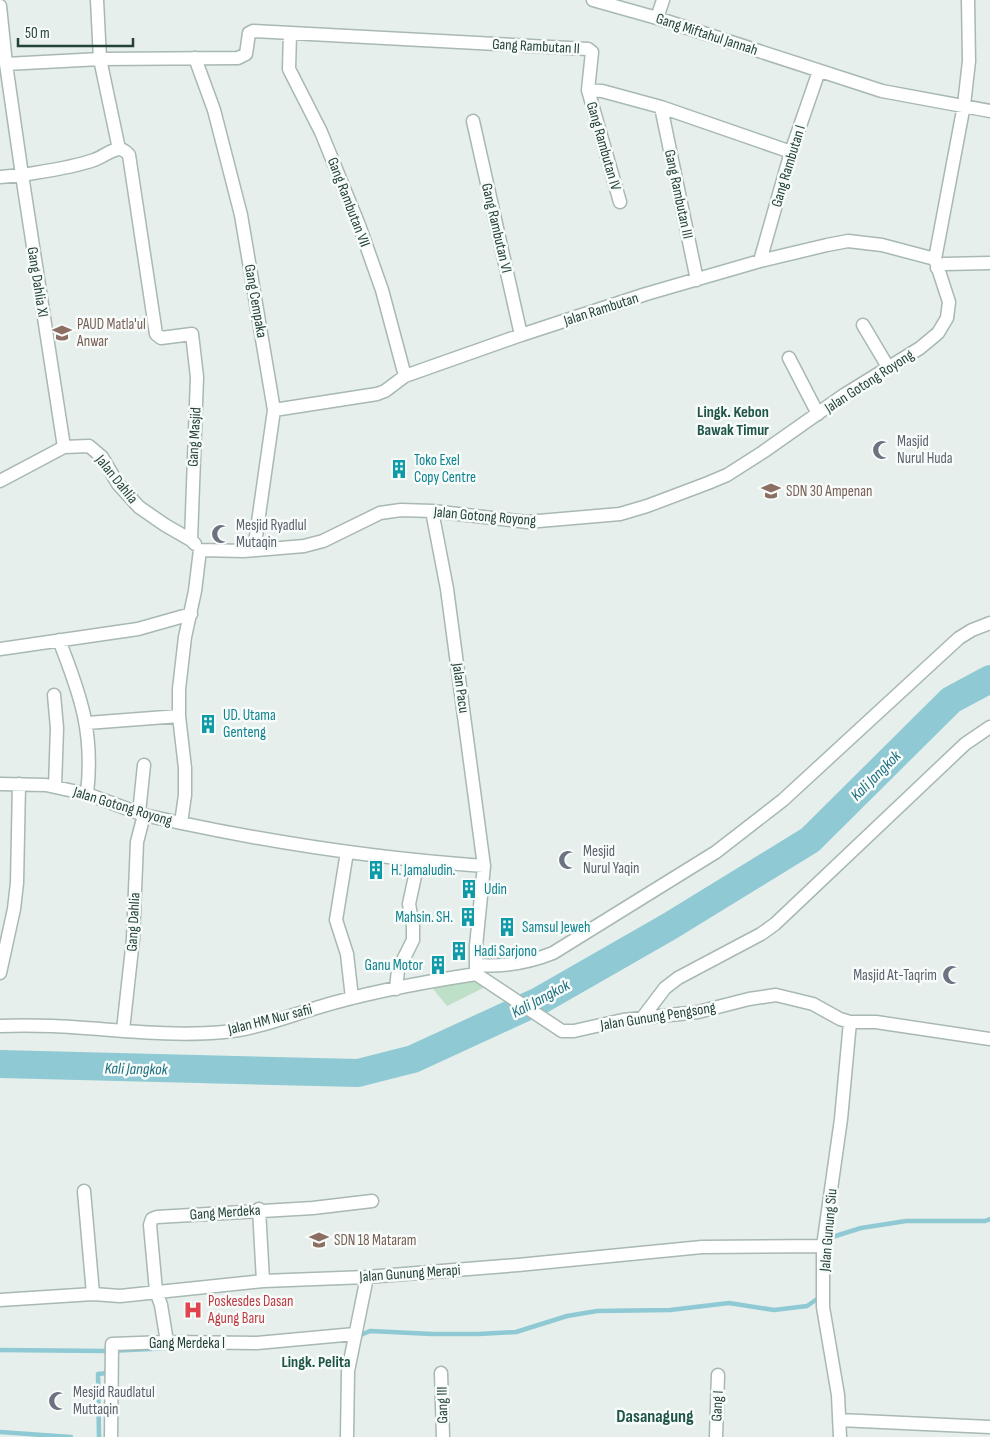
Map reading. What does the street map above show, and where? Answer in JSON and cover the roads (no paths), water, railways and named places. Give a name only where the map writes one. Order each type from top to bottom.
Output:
[{"type":"street","points":[[0,177],[63,169],[119,150],[100,59],[97,0]]},
{"type":"street","name":"Gang Miftahul Jannah","points":[[593,0],[657,18],[882,92],[990,111]]},
{"type":"street","points":[[657,18],[663,0]]},
{"type":"street","points":[[968,0],[969,62],[964,105],[936,264],[990,263]]},
{"type":"street","name":"Gang Dahlia XI","points":[[0,6],[6,64],[22,175],[64,447]]},
{"type":"street","name":"Gang Rambutan II","points":[[195,58],[238,58],[246,54],[248,33],[253,31],[588,49],[592,52],[588,90]]},
{"type":"street","name":"Gang Rambutan VII","points":[[290,33],[289,69],[321,132],[358,225],[382,290],[405,376]]},
{"type":"street","points":[[6,64],[100,59],[195,58]]},
{"type":"street","name":"Gang Cempaka","points":[[195,58],[214,110],[241,215],[274,410],[254,550]]},
{"type":"street","name":"Gang Rambutan I","points":[[760,261],[791,152],[819,71]]},
{"type":"street","points":[[588,90],[602,91],[661,107],[791,152]]},
{"type":"street","name":"Gang Rambutan IV","points":[[588,90],[620,202]]},
{"type":"street","name":"Gang Rambutan III","points":[[661,107],[697,280]]},
{"type":"street","name":"Gang Rambutan VI","points":[[473,121],[521,335]]},
{"type":"street","name":"Gang Masjid","points":[[119,150],[124,150],[129,155],[156,334],[161,338],[192,334],[197,384],[193,463],[196,545]]},
{"type":"street","name":"Jalan Rambutan","points":[[274,410],[377,394],[385,391],[405,376],[521,335],[646,294],[827,244],[848,241],[882,245],[936,264]]},
{"type":"street","name":"Jalan Gotong Royong","points":[[0,784],[55,787],[87,794],[141,814],[181,824],[185,795],[185,768],[179,716],[181,671],[185,637],[191,614],[200,557],[196,545],[254,550],[291,548],[323,541],[380,513],[401,510],[528,522],[620,514],[682,494],[727,475],[930,340],[946,322],[948,315],[949,302],[947,293],[936,264]]},
{"type":"street","points":[[863,325],[888,367]]},
{"type":"street","points":[[789,358],[818,414]]},
{"type":"street","name":"Jalan Dahlia","points":[[0,481],[64,447],[89,446],[102,457],[118,484],[139,507],[196,545]]},
{"type":"street","name":"Jalan Pacu","points":[[432,512],[447,589],[484,866],[479,973]]},
{"type":"street","points":[[0,650],[138,629],[191,614]]},
{"type":"street","name":"Jalan HM Nur safii","points":[[0,1026],[57,1026],[197,1033],[246,1029],[352,998],[479,973],[491,966],[534,960],[553,953],[716,852],[782,800],[959,638],[972,630],[990,623]]},
{"type":"street","points":[[58,640],[75,681],[87,723],[90,771],[87,794]]},
{"type":"street","points":[[54,695],[56,728],[55,787]]},
{"type":"street","points":[[87,723],[179,716]]},
{"type":"street","points":[[643,1017],[665,988],[678,978],[761,934],[775,924],[965,744],[990,727]]},
{"type":"street","name":"Gang Dahlia","points":[[123,1030],[133,939],[136,842],[141,814],[144,765]]},
{"type":"street","points":[[0,973],[14,908],[17,883],[19,784]]},
{"type":"street","points":[[181,824],[418,862],[484,866]]},
{"type":"street","points":[[347,852],[336,920],[347,954],[352,998]]},
{"type":"street","points":[[396,989],[398,970],[413,940],[413,926],[409,904],[418,862]]},
{"type":"street","name":"Jalan Gunung Pengsong","points":[[479,973],[562,1031],[574,1031],[643,1017],[698,1012],[749,999],[776,995],[812,1004],[840,1019],[850,1022],[876,1022],[990,1038]]},
{"type":"street","name":"Jalan Gunung Siu","points":[[840,1437],[838,1395],[823,1308],[821,1244],[840,1119],[850,1022]]},
{"type":"street","points":[[84,1191],[93,1294]]},
{"type":"street","name":"Gang Merdeka","points":[[156,1291],[150,1225],[152,1219],[157,1216],[313,1208],[372,1201]]},
{"type":"street","points":[[259,1210],[263,1281]]},
{"type":"street","name":"Jalan Gunung Merapi","points":[[0,1300],[93,1294],[120,1296],[263,1281],[366,1277],[509,1266],[702,1247],[821,1244]]},
{"type":"street","points":[[347,1437],[348,1371],[366,1277]]},
{"type":"street","points":[[156,1291],[161,1305],[167,1342]]},
{"type":"street","name":"Gang Merdeka I","points":[[111,1437],[112,1350],[167,1342],[257,1343],[354,1337]]},
{"type":"street","name":"Gang III","points":[[442,1373],[443,1437]]},
{"type":"street","name":"Gang I","points":[[716,1437],[718,1375]]},
{"type":"street","points":[[839,1420],[990,1427]]},
{"type":"waterway","name":"Kali Jangkok","points":[[0,1064],[358,1073],[413,1059],[539,1001],[670,926],[810,840],[951,700],[990,679]]},
{"type":"waterway","points":[[826,1239],[861,1228],[906,1221],[985,1221],[990,1219]]},
{"type":"waterway","points":[[356,1337],[370,1331],[432,1334],[516,1332],[567,1316],[597,1311],[670,1310],[729,1303],[774,1310],[807,1306],[820,1297]]},
{"type":"waterway","points":[[0,1350],[108,1351],[172,1348]]},
{"type":"waterway","points":[[99,1437],[98,1374],[107,1373],[107,1369]]},
{"type":"waterway","points":[[0,1432],[71,1437]]},
{"type":"place","name":"PAUD Matla'ul Anwar","points":[[62,333]]},
{"type":"place","name":"Masjid Nurul Huda","points":[[882,450]]},
{"type":"place","name":"Toko Exel Copy Centre","points":[[399,469]]},
{"type":"place","name":"SDN 30 Ampenan","points":[[771,491]]},
{"type":"place","name":"Mesjid Ryadlul Mutaqin","points":[[221,534]]},
{"type":"place","name":"UD. Utama Genteng","points":[[208,724]]},
{"type":"place","name":"Mesjid Nurul Yaqin","points":[[568,860]]},
{"type":"place","name":"H. Jamaludin.","points":[[376,870]]},
{"type":"place","name":"Udin","points":[[469,889]]},
{"type":"place","name":"Mahsin. SH.","points":[[468,917]]},
{"type":"place","name":"Samsul Jeweh","points":[[507,927]]},
{"type":"place","name":"Hadi Sarjono","points":[[459,951]]},
{"type":"place","name":"Ganu Motor","points":[[438,965]]},
{"type":"place","name":"Masjid At-Taqrim","points":[[952,975]]},
{"type":"place","name":"SDN 18 Mataram","points":[[319,1240]]},
{"type":"place","name":"Poskesdes Dasan Agung Baru","points":[[193,1310]]},
{"type":"place","name":"Mesjid Raudlatul Muttaqin","points":[[58,1401]]},
{"type":"district","name":"Lingk. Kebon Bawak Timur","points":[[733,420]]},
{"type":"district","name":"Lingk. Pelita","points":[[316,1361]]},
{"type":"district","name":"Dasanagung","points":[[655,1416]]}]
